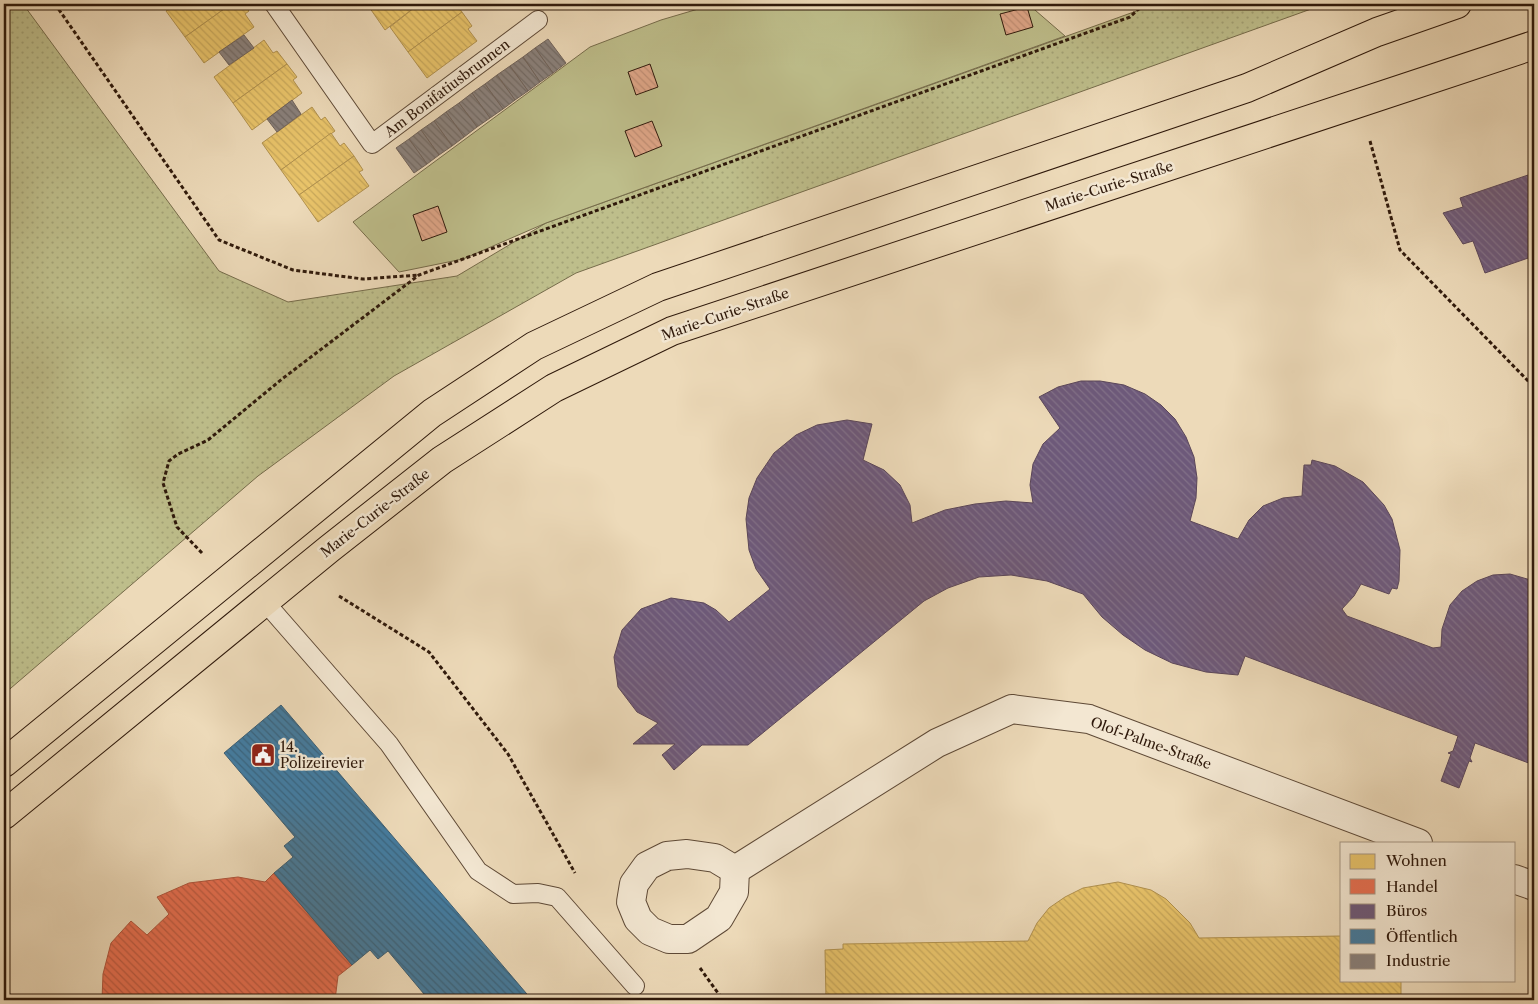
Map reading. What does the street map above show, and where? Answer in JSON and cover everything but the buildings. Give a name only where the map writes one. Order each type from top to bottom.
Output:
[{"type":"main road","points":[[4,763],[432,413],[534,346],[658,287],[1247,88],[1377,32],[1457,4]]},
{"type":"main road","name":"Marie-Curie-Straße","points":[[4,815],[442,460],[554,388],[672,331],[1534,45]]},
{"type":"street","name":"Olof-Palme-Straße","points":[[735,870],[937,743],[1012,709],[1089,719],[1415,842]]},
{"type":"street","points":[[1516,880],[1534,886]]},
{"type":"lane","name":"Am Bonifatiusbrunnen","points":[[274,4],[372,144],[538,20]]},
{"type":"lane","points":[[265,602],[389,744],[478,871],[513,894],[538,893],[557,897],[635,986]]},
{"type":"path","points":[[55,4],[219,240],[293,270],[363,279],[419,275],[1130,17],[1144,4]]},
{"type":"path","points":[[1370,141],[1400,250],[1534,387]]},
{"type":"path","points":[[202,553],[177,527],[163,483],[169,461],[178,454],[208,440],[282,379],[419,275]]},
{"type":"path","points":[[339,596],[429,652],[508,754],[577,877]]},
{"type":"path","points":[[698,965],[723,1000]]},
{"type":"green space","points":[[4,4],[23,4],[219,271],[288,302],[457,276],[546,223],[1156,4],[1325,4],[576,273],[394,376],[258,476],[4,694]]},
{"type":"green space","points":[[715,4],[1028,4],[1065,36],[546,223],[463,259],[399,272],[353,222],[590,47],[661,20]]},
{"type":"place","name":"14. Polizeirevier","points":[[263,755]]}]
